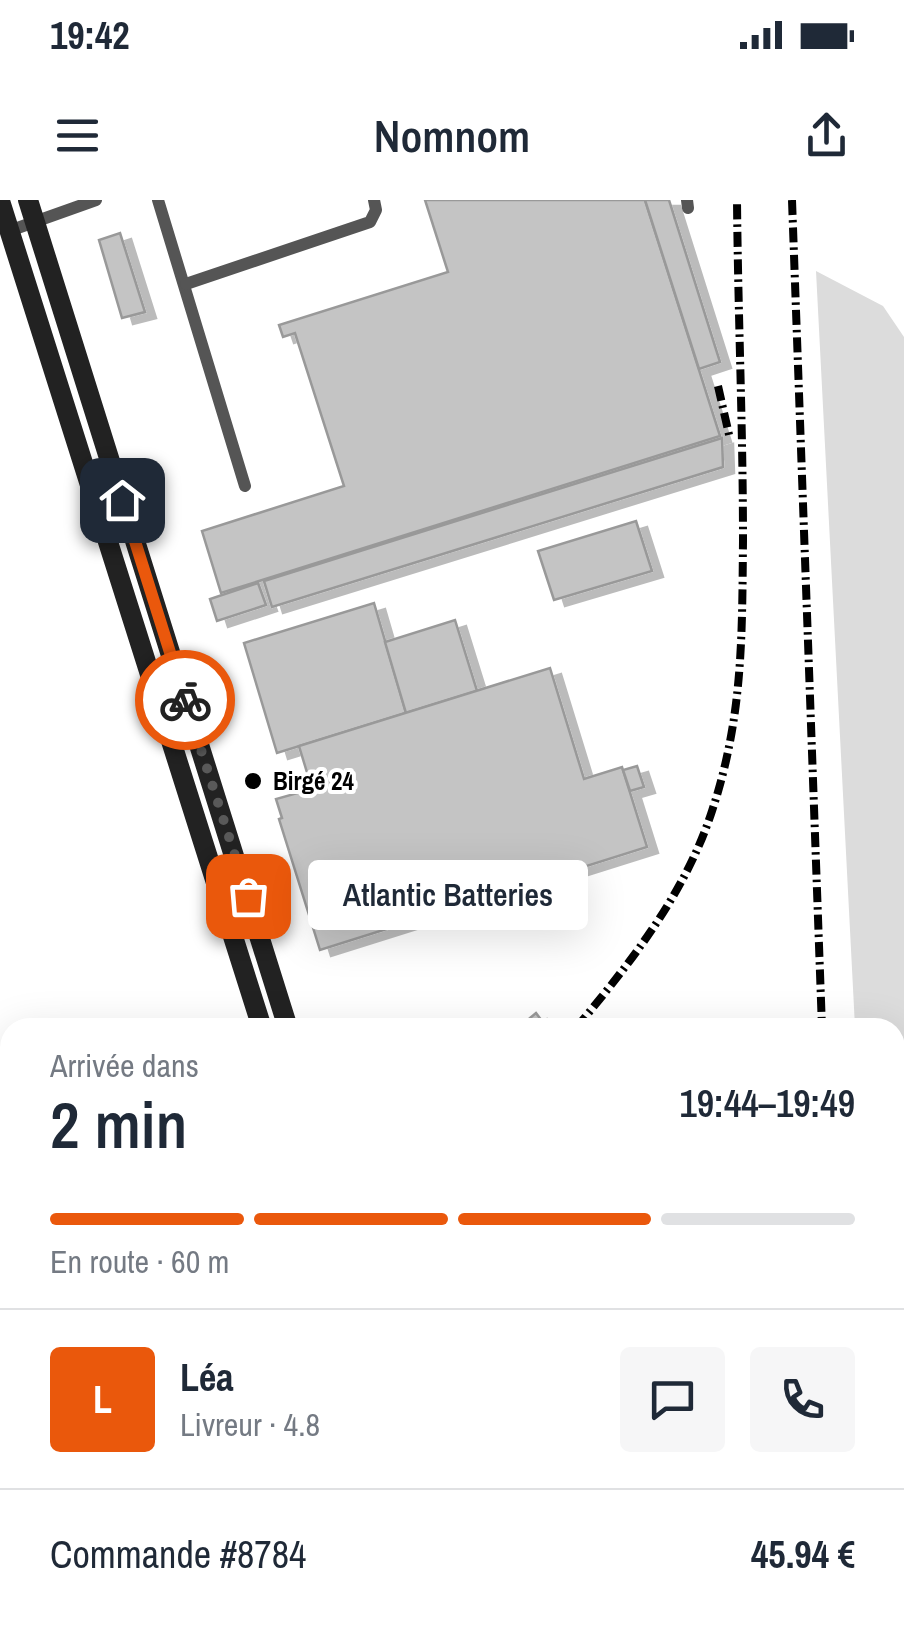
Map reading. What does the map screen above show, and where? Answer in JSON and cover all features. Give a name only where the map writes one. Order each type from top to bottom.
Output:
[{"type":"main road","points":[[28,200],[285,1018]]},
{"type":"main road","points":[[0,201],[259,1018]]},
{"type":"lane","points":[[9,231],[96,200]]},
{"type":"lane","points":[[158,200],[245,486]]},
{"type":"lane","points":[[186,284],[370,222],[376,210],[374,200]]},
{"type":"shaded area","points":[[816,271],[883,306],[904,337],[904,1018],[855,1018]]},
{"type":"building","points":[[425,200],[645,200],[720,436],[221,593],[202,531],[344,486],[295,333],[283,337],[279,325],[448,272]]},
{"type":"building","points":[[645,200],[669,200],[720,362],[699,369]]},
{"type":"building","points":[[120,233],[145,312],[122,318],[99,240]]},
{"type":"building","points":[[722,438],[723,467],[272,607],[264,581]]},
{"type":"building","points":[[636,521],[652,571],[554,600],[538,551]]},
{"type":"building","points":[[258,583],[266,605],[217,621],[210,599]]},
{"type":"building","points":[[374,603],[406,713],[277,753],[244,643]]},
{"type":"building","points":[[455,620],[477,691],[406,713],[385,642]]},
{"type":"building","points":[[550,668],[584,779],[622,767],[647,847],[320,950],[276,799],[312,789],[299,746]]},
{"type":"building","points":[[637,766],[644,787],[630,791],[623,770]]},
{"type":"railway","points":[[584,1018],[636,952],[687,871],[712,811],[730,743],[739,677],[743,577],[737,200]]},
{"type":"railway","points":[[792,200],[822,1018]]},
{"type":"railway","points":[[718,386],[730,439]]},
{"type":"way so far","points":[[185,700],[248,896]]},
{"type":"place","name":"Birgé 24","points":[[253,781]]},
{"type":"place","name":"Atlantic Batteries","points":[[248,896]]},
{"type":"route","points":[[122,500],[185,700]]}]
